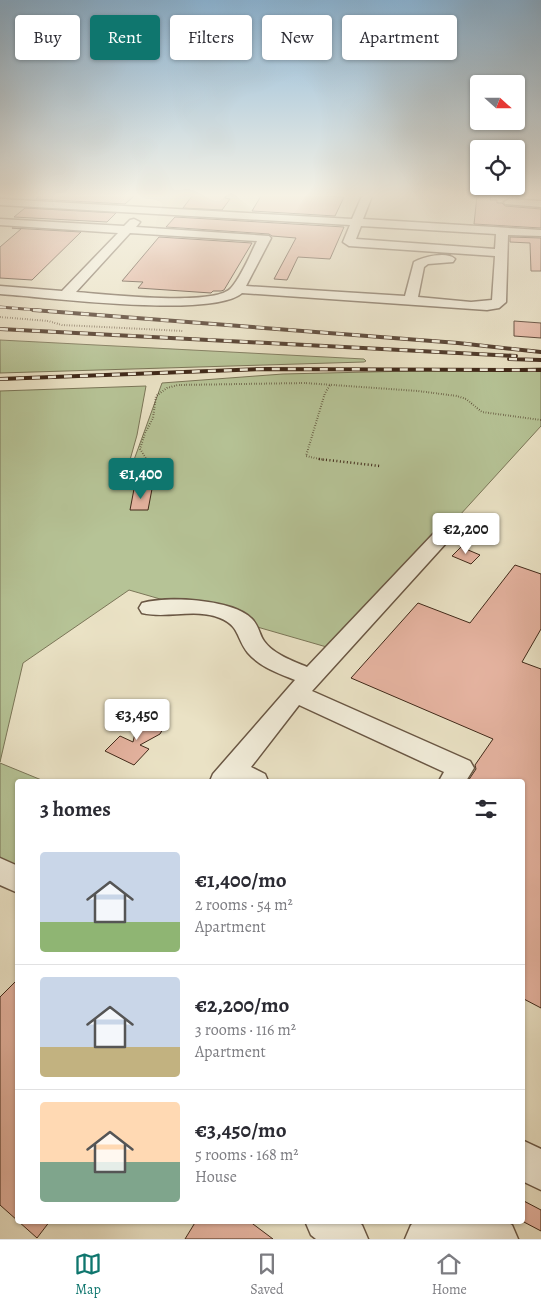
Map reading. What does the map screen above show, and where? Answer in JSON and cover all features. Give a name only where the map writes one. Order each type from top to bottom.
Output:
[{"type":"lane","points":[[66,294],[104,254]]},
{"type":"lane","points":[[0,290],[188,302],[228,296],[238,289],[257,254]]},
{"type":"lane","points":[[411,300],[418,265],[425,261],[458,258],[462,254]]},
{"type":"lane","points":[[238,289],[411,300],[472,306],[496,305],[499,302],[500,254]]},
{"type":"lane","points":[[237,778],[304,686],[441,537]]},
{"type":"lane","points":[[150,608],[216,610],[236,618],[249,628],[253,644],[304,686],[461,768],[453,779]]},
{"type":"lane","points":[[0,870],[15,879]]},
{"type":"lane","points":[[525,1161],[541,1171]]},
{"type":"lane","points":[[329,1224],[348,1239]]},
{"type":"lane","points":[[425,1239],[451,1226],[472,1227],[498,1239]]},
{"type":"path","points":[[0,317],[48,321],[62,325],[184,331]]},
{"type":"path","points":[[149,484],[144,476],[148,462],[140,450],[145,433],[153,418],[156,396],[178,385],[305,383],[418,391],[458,396],[466,399],[482,412],[534,419],[541,418]]},
{"type":"path","points":[[330,385],[325,393],[306,456],[328,461],[380,466]]},
{"type":"green space","points":[[0,340],[364,359],[366,361],[0,373]]},
{"type":"green space","points":[[541,368],[541,426],[337,650],[129,590],[23,663],[0,762],[0,391],[146,386],[137,435],[128,467],[131,468],[162,383],[283,374]]},
{"type":"green space","points":[[0,763],[39,779],[15,779],[15,876],[0,865]]},
{"type":"building","points":[[0,254],[59,254],[32,280],[0,278]]},
{"type":"building","points":[[145,254],[246,254],[224,290],[221,291],[213,291],[211,293],[138,288],[143,282],[122,281]]},
{"type":"building","points":[[288,254],[332,254],[330,259],[298,257],[287,280],[274,279]]},
{"type":"building","points":[[530,254],[541,254],[541,271],[531,271]]},
{"type":"building","points":[[514,321],[541,323],[541,338],[514,336]]},
{"type":"building","points":[[134,489],[152,489],[148,510],[130,510]]},
{"type":"building","points":[[461,547],[480,555],[471,564],[452,556]]},
{"type":"building","points":[[515,565],[541,574],[541,629],[522,662],[541,669],[541,1008],[525,1000],[525,779],[469,779],[476,769],[475,765],[493,739],[351,678],[418,603],[470,623]]},
{"type":"building","points":[[146,718],[159,719],[164,724],[164,727],[160,734],[140,745],[149,749],[134,765],[105,751],[120,736],[133,742],[137,725]]},
{"type":"building","points":[[15,982],[15,1218],[0,1205],[0,997]]},
{"type":"building","points":[[525,1202],[541,1210],[541,1231],[525,1223]]},
{"type":"building","points":[[21,1224],[48,1224],[37,1238]]},
{"type":"building","points":[[194,1224],[253,1224],[273,1239],[185,1239]]},
{"type":"railway","points":[[0,307],[49,311]]},
{"type":"railway","points":[[33,310],[458,343],[541,352]]},
{"type":"railway","points":[[0,329],[516,356]]},
{"type":"railway","points":[[509,359],[541,360]]},
{"type":"railway","points":[[0,379],[262,369],[541,370]]}]
